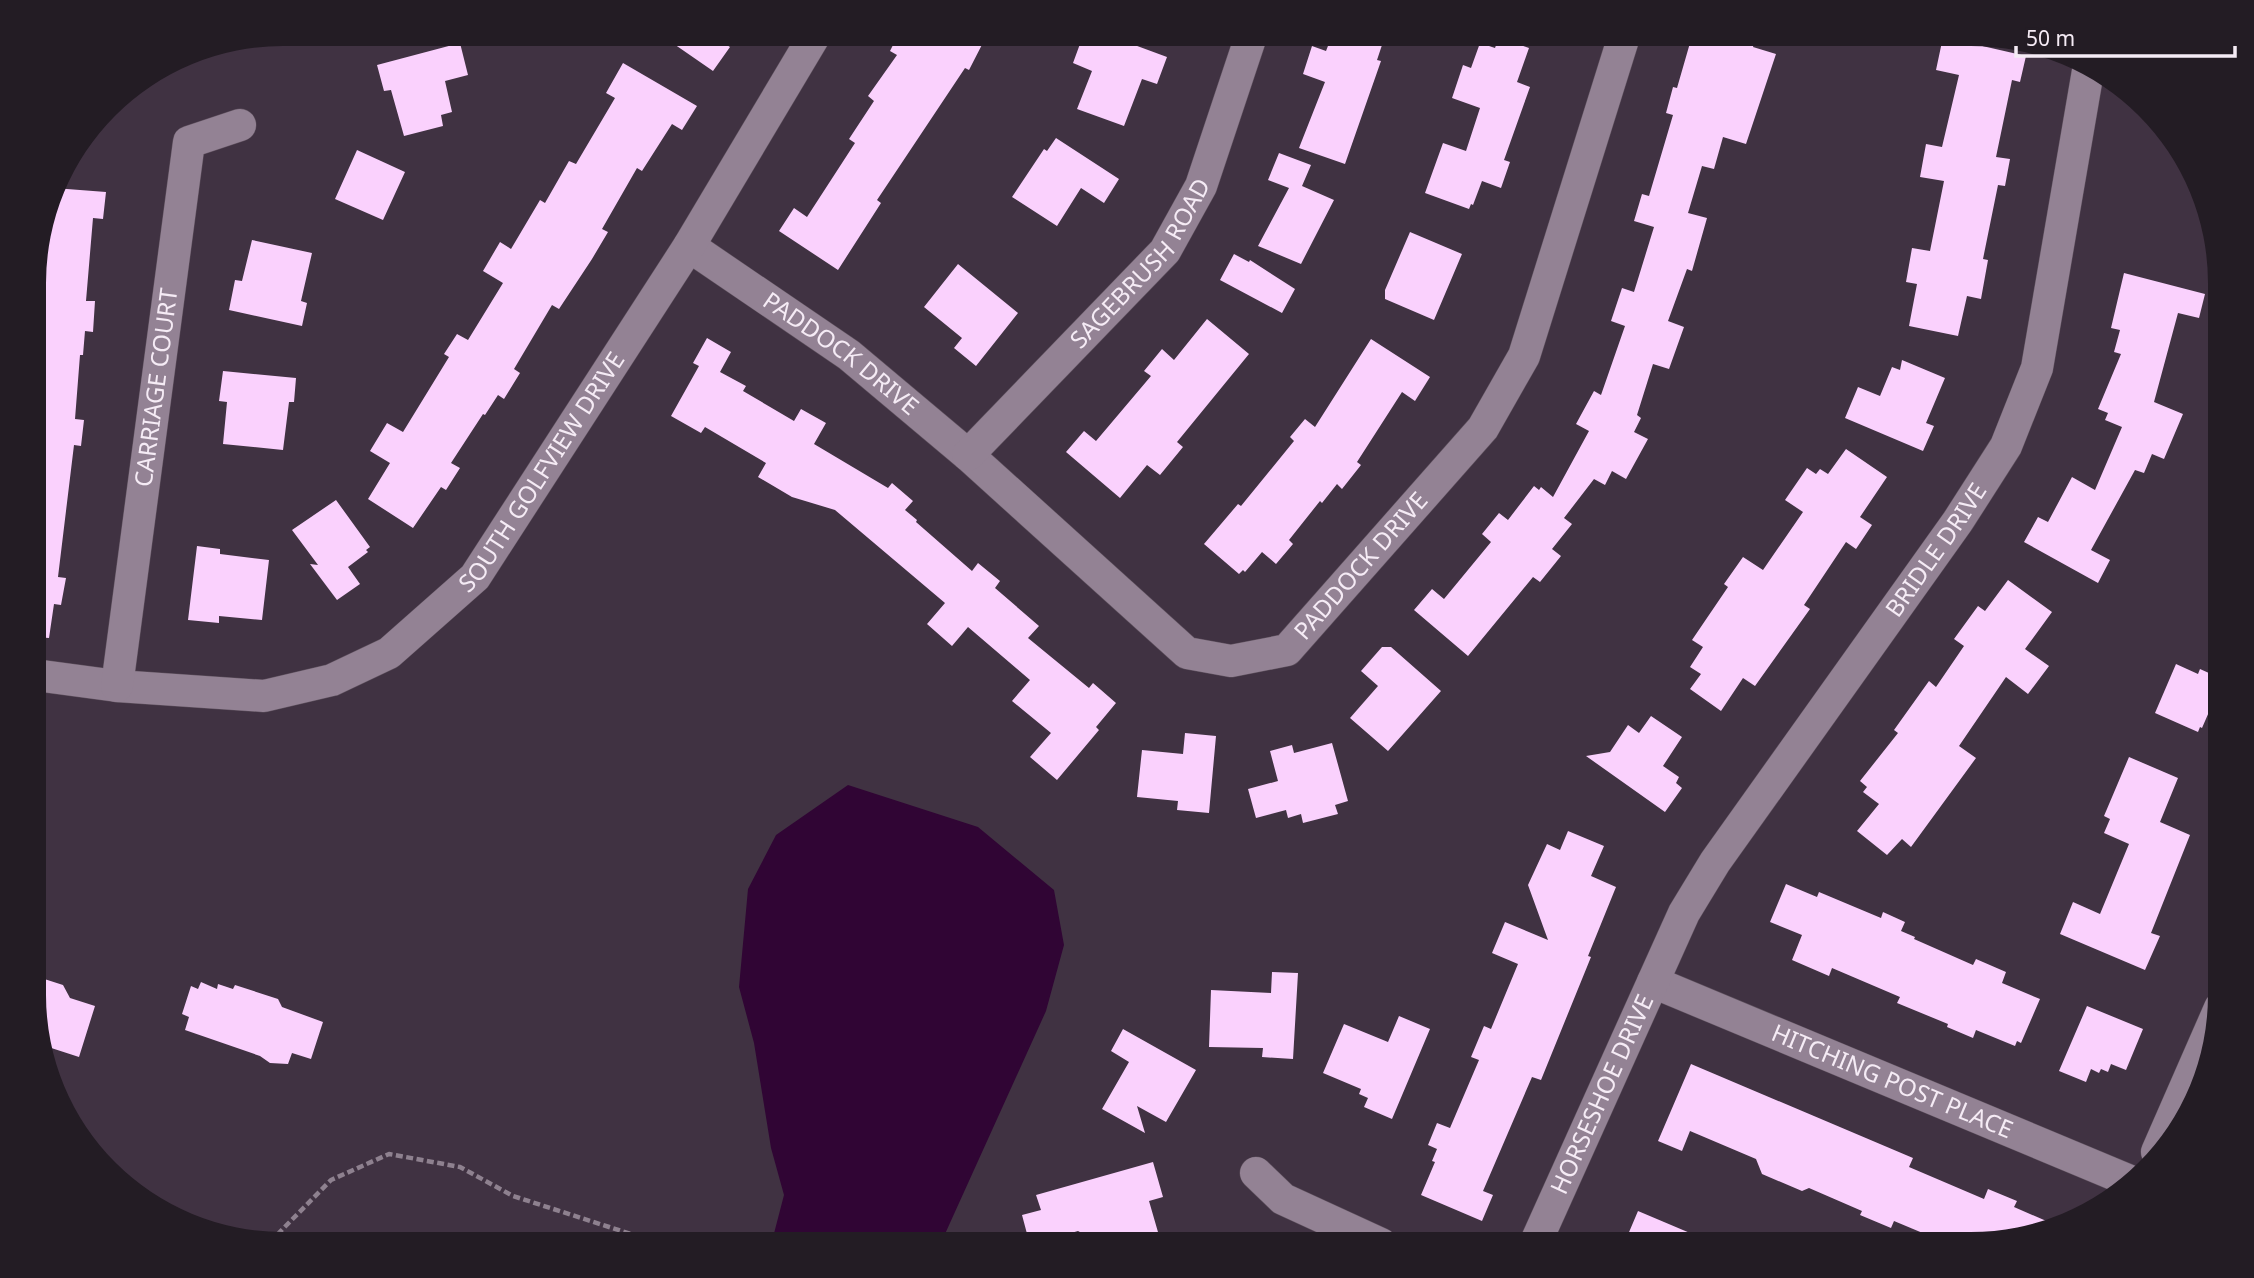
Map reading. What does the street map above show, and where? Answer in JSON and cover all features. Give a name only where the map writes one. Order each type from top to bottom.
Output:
[{"type":"street","name":"SOUTH GOLFVIEW DRIVE","points":[[46,676],[117,686],[264,696],[332,680],[389,653],[475,577],[689,246],[808,46]]},
{"type":"street","name":"SAGEBRUSH ROAD","points":[[968,455],[1166,251],[1201,186],[1248,46]]},
{"type":"street","name":"PADDOCK DRIVE","points":[[689,246],[849,355],[968,455],[1187,653],[1231,661],[1287,650],[1483,428],[1524,356],[1621,46]]},
{"type":"street","name":"BRIDLE DRIVE","points":[[1653,982],[1684,913],[1715,862],[1958,521],[2006,446],[2037,368],[2087,76]]},
{"type":"street","name":"CARRIAGE COURT","points":[[117,686],[189,142],[240,125]]},
{"type":"street","name":"HITCHING POST PLACE","points":[[1653,982],[2123,1178]]},
{"type":"street","name":"HORSESHOE DRIVE","points":[[1540,1232],[1653,982]]},
{"type":"street","points":[[2168,1127],[2202,1049]]},
{"type":"street","points":[[1255,1173],[1283,1199],[1355,1232]]},
{"type":"path","points":[[280,1232],[331,1180],[389,1154],[460,1167],[513,1196],[625,1232]]},
{"type":"shaded area","points":[[848,785],[978,827],[1054,890],[1064,945],[1046,1011],[946,1232],[774,1232],[784,1195],[771,1148],[754,1043],[739,987],[748,889],[776,835]]},
{"type":"building","points":[[449,46],[461,46],[468,75],[445,81],[452,112],[441,115],[443,126],[404,136],[391,90],[384,91],[377,65]]},
{"type":"building","points":[[677,46],[730,47],[713,71]]},
{"type":"building","points":[[892,46],[981,46],[969,70],[965,68],[877,200],[881,203],[838,270],[779,231],[794,208],[807,217],[855,143],[849,139],[874,101],[868,96],[897,55],[890,51]]},
{"type":"building","points":[[1079,46],[1137,46],[1167,57],[1157,84],[1142,79],[1124,126],[1077,109],[1092,71],[1073,63]]},
{"type":"building","points":[[1312,46],[1326,51],[1328,46],[1382,46],[1377,60],[1381,61],[1345,164],[1299,148],[1325,82],[1303,74]]},
{"type":"building","points":[[1479,46],[1529,48],[1517,82],[1530,87],[1504,160],[1510,162],[1501,188],[1482,181],[1469,209],[1425,193],[1443,143],[1466,151],[1480,108],[1452,98],[1463,65],[1471,68]]},
{"type":"building","points":[[1689,46],[1753,46],[1776,54],[1746,144],[1723,137],[1714,169],[1702,166],[1688,213],[1707,218],[1692,271],[1687,269],[1668,321],[1684,327],[1669,369],[1653,364],[1637,415],[1641,418],[1634,432],[1648,439],[1626,479],[1612,471],[1605,485],[1594,479],[1564,518],[1572,524],[1552,549],[1561,556],[1540,582],[1533,577],[1468,656],[1414,610],[1432,589],[1444,599],[1491,542],[1482,534],[1499,513],[1508,520],[1534,486],[1539,490],[1541,487],[1553,497],[1589,431],[1576,424],[1594,391],[1601,395],[1625,326],[1611,321],[1622,288],[1634,292],[1654,227],[1634,221],[1642,194],[1649,196],[1673,115],[1666,113],[1673,87],[1677,88]]},
{"type":"building","points":[[1941,46],[1987,47],[2026,56],[2020,82],[2012,80],[1996,157],[2010,159],[2005,186],[1998,185],[1983,259],[1988,260],[1981,299],[1967,296],[1958,336],[1909,326],[1917,284],[1906,282],[1912,248],[1930,251],[1944,181],[1920,177],[1926,144],[1942,147],[1959,75],[1936,70]]},
{"type":"building","points":[[623,63],[697,106],[682,130],[672,124],[642,171],[637,168],[602,229],[608,232],[592,259],[559,309],[552,305],[514,369],[520,373],[504,399],[498,395],[485,415],[483,414],[451,463],[460,468],[446,490],[441,487],[413,528],[368,499],[390,463],[370,451],[387,423],[403,432],[449,357],[444,354],[457,334],[468,340],[503,283],[483,271],[500,242],[511,249],[540,200],[545,203],[569,161],[576,164],[615,98],[606,93]]},
{"type":"building","points":[[1056,138],[1119,179],[1104,203],[1081,188],[1057,226],[1012,197],[1044,149],[1047,151]]},
{"type":"building","points":[[357,150],[405,172],[383,220],[335,199]]},
{"type":"building","points":[[1279,153],[1311,165],[1302,186],[1334,200],[1301,264],[1258,246],[1289,188],[1268,180]]},
{"type":"building","points":[[65,189],[106,192],[103,219],[93,218],[86,301],[95,301],[93,332],[85,331],[83,355],[80,355],[75,419],[84,420],[81,446],[74,445],[58,577],[66,578],[61,605],[54,604],[49,638],[46,638],[48,252],[54,221]]},
{"type":"building","points":[[1410,232],[1462,254],[1434,320],[1385,299],[1385,290]]},
{"type":"building","points":[[252,240],[312,253],[301,301],[307,303],[302,326],[229,310],[235,280],[242,281]]},
{"type":"building","points":[[1234,254],[1249,262],[1250,260],[1295,289],[1282,313],[1220,280]]},
{"type":"building","points":[[958,264],[1018,313],[976,366],[954,348],[962,338],[924,307]]},
{"type":"building","points":[[2124,273],[2205,294],[2199,318],[2178,313],[2154,402],[2183,414],[2164,459],[2152,454],[2144,473],[2135,470],[2091,550],[2110,560],[2098,583],[2024,542],[2038,517],[2048,522],[2072,477],[2095,490],[2122,427],[2105,420],[2108,413],[2098,409],[2121,354],[2114,352],[2120,330],[2111,328]]},
{"type":"building","points":[[1207,319],[1249,354],[1177,442],[1183,447],[1160,475],[1147,465],[1120,498],[1066,452],[1084,431],[1096,441],[1151,376],[1144,371],[1162,349],[1174,360]]},
{"type":"building","points":[[707,338],[731,352],[720,372],[746,386],[743,391],[794,421],[801,409],[826,423],[814,444],[888,488],[892,483],[913,501],[905,510],[916,522],[972,571],[978,563],[1000,581],[995,588],[1039,626],[1028,638],[1089,688],[1093,683],[1116,703],[1096,727],[1099,730],[1057,780],[1030,757],[1051,733],[1012,701],[1030,680],[968,627],[952,646],[927,624],[945,603],[835,510],[792,497],[758,477],[766,463],[705,427],[701,433],[671,416],[699,366],[693,363]]},
{"type":"building","points":[[1371,339],[1430,377],[1415,401],[1402,392],[1357,462],[1361,465],[1342,489],[1337,484],[1322,503],[1320,501],[1289,540],[1293,544],[1276,564],[1262,552],[1245,572],[1243,570],[1239,574],[1204,544],[1238,504],[1241,506],[1294,441],[1290,437],[1305,419],[1315,427]]},
{"type":"building","points":[[1902,360],[1945,378],[1926,423],[1934,426],[1923,451],[1845,418],[1858,387],[1880,396],[1892,367],[1900,370]]},
{"type":"building","points":[[223,371],[296,378],[294,402],[289,402],[283,450],[223,444],[227,402],[219,401]]},
{"type":"building","points":[[1846,449],[1887,477],[1860,517],[1872,525],[1856,549],[1846,542],[1804,605],[1810,609],[1755,686],[1743,678],[1721,711],[1690,689],[1701,674],[1690,667],[1703,647],[1692,640],[1728,587],[1724,584],[1743,557],[1763,570],[1803,512],[1785,500],[1807,468],[1816,474],[1820,469],[1828,474]]},
{"type":"building","points":[[336,500],[370,547],[366,550],[368,552],[348,567],[360,584],[337,600],[310,564],[318,565],[292,530]]},
{"type":"building","points":[[197,546],[220,549],[220,554],[269,560],[262,620],[219,616],[219,623],[188,620]]},
{"type":"building","points":[[2008,580],[2052,612],[2025,649],[2049,666],[2028,694],[2006,677],[1959,746],[1976,758],[1911,847],[1902,839],[1887,855],[1857,831],[1879,804],[1863,792],[1867,787],[1860,781],[1898,733],[1894,730],[1929,681],[1936,687],[1964,646],[1954,639],[1978,606],[1985,611]]},
{"type":"building","points":[[1382,647],[1391,647],[1441,691],[1388,751],[1350,718],[1378,686],[1361,671]]},
{"type":"building","points":[[2176,664],[2198,674],[2200,669],[2208,673],[2208,714],[2198,732],[2155,713]]},
{"type":"building","points":[[1651,716],[1682,737],[1663,766],[1679,777],[1676,783],[1682,788],[1665,812],[1586,756],[1610,752],[1628,725],[1639,733]]},
{"type":"building","points":[[1185,733],[1216,736],[1209,813],[1177,810],[1178,801],[1137,797],[1142,750],[1183,754]]},
{"type":"building","points":[[1332,743],[1348,801],[1335,805],[1338,814],[1303,823],[1301,814],[1288,818],[1286,810],[1256,818],[1248,789],[1278,781],[1270,751],[1292,745],[1294,753]]},
{"type":"building","points":[[2129,757],[2178,778],[2160,822],[2190,835],[2151,933],[2160,936],[2145,970],[2060,934],[2073,902],[2100,914],[2129,844],[2104,833],[2110,819],[2104,816]]},
{"type":"building","points":[[1568,831],[1604,846],[1591,876],[1616,887],[1541,1080],[1532,1077],[1483,1191],[1493,1195],[1482,1221],[1421,1195],[1435,1162],[1432,1161],[1437,1149],[1428,1145],[1437,1123],[1450,1128],[1479,1060],[1471,1057],[1484,1026],[1491,1029],[1518,964],[1492,953],[1505,922],[1548,940],[1528,885],[1547,844],[1560,850]]},
{"type":"building","points":[[1786,884],[1817,897],[1819,892],[1881,918],[1883,912],[1905,922],[1901,931],[1915,937],[1914,939],[1973,965],[1976,959],[2006,972],[2002,983],[2040,999],[2021,1043],[2017,1041],[2015,1046],[1976,1030],[1973,1038],[1947,1027],[1948,1024],[1897,1003],[1900,997],[1832,968],[1829,976],[1792,960],[1802,935],[1770,922]]},
{"type":"building","points":[[1272,972],[1298,973],[1293,1059],[1262,1057],[1263,1048],[1209,1047],[1211,990],[1271,993]]},
{"type":"building","points":[[46,980],[63,985],[70,998],[95,1006],[79,1057],[52,1048],[48,1026]]},
{"type":"building","points":[[201,982],[217,989],[218,984],[233,989],[235,985],[278,999],[282,1007],[323,1022],[311,1059],[292,1053],[288,1064],[270,1063],[260,1056],[185,1030],[189,1017],[182,1014],[191,986],[198,989]]},
{"type":"building","points":[[2087,1006],[2143,1029],[2126,1070],[2111,1064],[2108,1072],[2101,1069],[2099,1073],[2091,1069],[2086,1082],[2059,1071]]},
{"type":"building","points":[[1399,1016],[1430,1029],[1392,1119],[1364,1107],[1368,1098],[1359,1094],[1361,1089],[1323,1073],[1344,1024],[1388,1042]]},
{"type":"building","points":[[1123,1029],[1196,1070],[1166,1122],[1137,1106],[1145,1133],[1102,1109],[1129,1062],[1111,1051]]},
{"type":"building","points":[[1691,1064],[1913,1158],[1909,1167],[1984,1199],[1988,1189],[2017,1201],[2014,1207],[2045,1220],[1987,1232],[1920,1232],[1894,1221],[1891,1228],[1860,1215],[1862,1211],[1809,1188],[1802,1191],[1762,1174],[1756,1159],[1690,1131],[1682,1151],[1658,1141]]},
{"type":"building","points":[[1153,1162],[1163,1197],[1149,1201],[1158,1232],[1027,1232],[1022,1215],[1041,1210],[1036,1195]]},
{"type":"building","points":[[1638,1211],[1688,1232],[1629,1232]]}]
